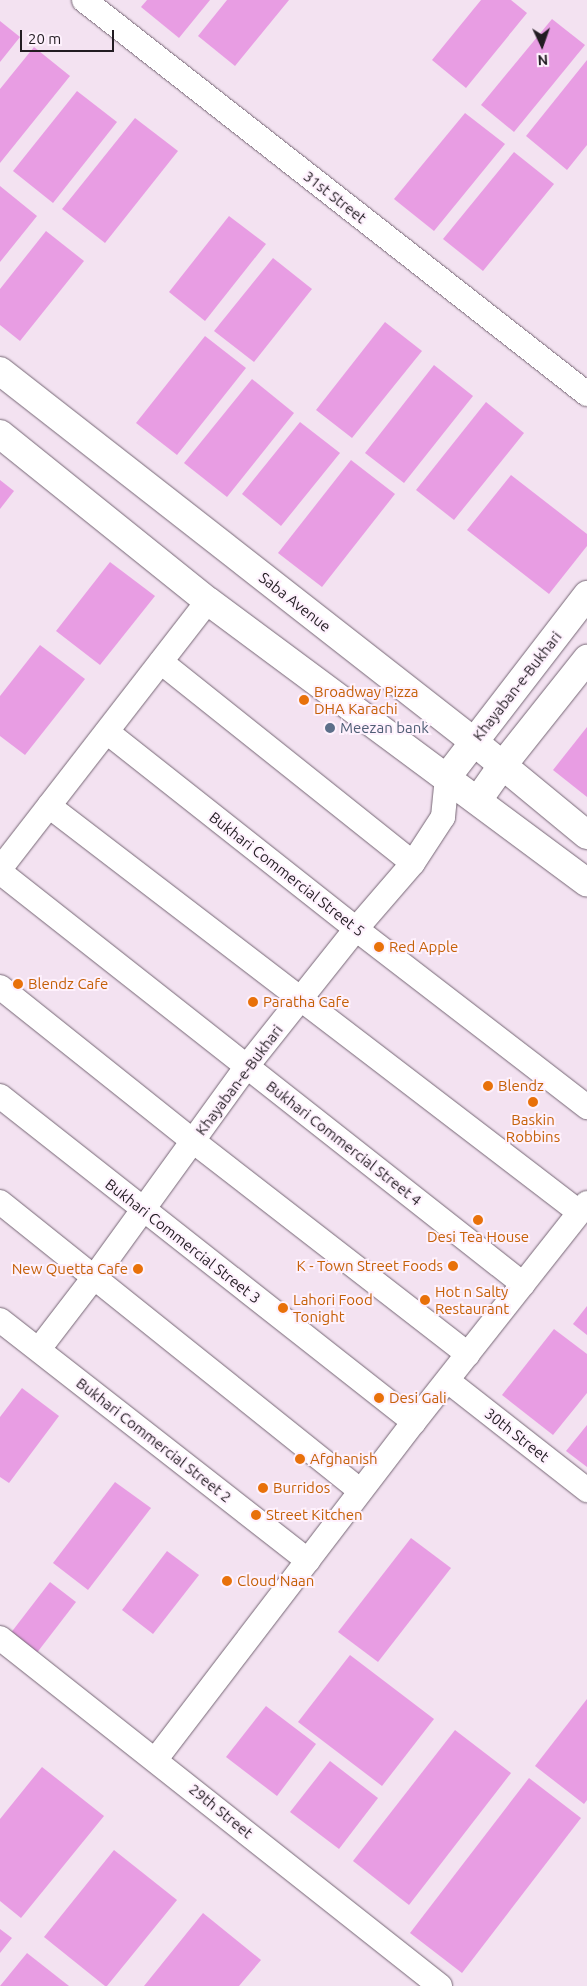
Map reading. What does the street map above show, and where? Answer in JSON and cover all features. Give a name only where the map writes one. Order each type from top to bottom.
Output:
[{"type":"main road","name":"Saba Avenue","points":[[0,371],[474,741],[587,835]]},
{"type":"main road","points":[[0,434],[208,602],[447,776],[587,882]]},
{"type":"main road","name":"Khayaban-e-Bukhari","points":[[447,776],[587,595]]},
{"type":"main road","points":[[478,800],[502,766],[587,659]]},
{"type":"street","name":"31st Street","points":[[84,0],[587,394]]},
{"type":"street","points":[[0,871],[208,602]]},
{"type":"street","points":[[161,662],[413,863]]},
{"type":"street","name":"Bukhari Commercial Street 5","points":[[107,732],[356,929],[587,1107]]},
{"type":"street","points":[[443,817],[447,776]]},
{"type":"street","points":[[443,817],[478,800]]},
{"type":"street","points":[[49,806],[301,999],[583,1207],[414,1422],[156,1759]]},
{"type":"street","name":"Khayaban-e-Bukhari","points":[[39,1349],[95,1276],[247,1066],[356,929],[413,863],[443,817]]},
{"type":"street","name":"Bukhari Commercial Street 4","points":[[0,871],[523,1284]]},
{"type":"street","points":[[0,986],[193,1141],[468,1354]]},
{"type":"street","name":"Bukhari Commercial Street 3","points":[[0,1096],[414,1422]]},
{"type":"street","points":[[0,1202],[95,1276],[361,1491]]},
{"type":"street","name":"Bukhari Commercial Street 2","points":[[0,1320],[308,1561]]},
{"type":"street","name":"30th Street","points":[[448,1381],[587,1490]]},
{"type":"street","name":"29th Street","points":[[0,1638],[156,1759],[440,1986]]},
{"type":"building","points":[[147,0],[210,0],[179,38],[141,7]]},
{"type":"building","points":[[227,0],[289,0],[235,66],[198,36]]},
{"type":"building","points":[[481,0],[511,0],[527,13],[466,88],[432,60]]},
{"type":"building","points":[[552,19],[585,45],[514,132],[481,105]]},
{"type":"building","points":[[0,21],[20,37],[0,62]]},
{"type":"building","points":[[34,47],[70,76],[0,163],[0,89]]},
{"type":"building","points":[[587,60],[587,145],[567,170],[526,136]]},
{"type":"building","points":[[77,91],[117,122],[53,203],[13,171]]},
{"type":"building","points":[[465,113],[505,144],[434,231],[394,199]]},
{"type":"building","points":[[135,118],[178,151],[105,243],[62,209]]},
{"type":"building","points":[[514,152],[554,184],[483,271],[443,239]]},
{"type":"building","points":[[0,186],[37,216],[0,262]]},
{"type":"building","points":[[229,216],[266,244],[205,321],[169,292]]},
{"type":"building","points":[[46,231],[84,261],[20,341],[0,325],[0,289]]},
{"type":"building","points":[[273,258],[312,289],[254,362],[214,331]]},
{"type":"building","points":[[385,322],[422,351],[352,438],[316,410]]},
{"type":"building","points":[[205,336],[246,368],[177,455],[136,423]]},
{"type":"building","points":[[434,365],[473,396],[404,483],[365,453]]},
{"type":"building","points":[[252,379],[294,413],[227,497],[184,463]]},
{"type":"building","points":[[486,402],[524,433],[454,520],[416,490]]},
{"type":"building","points":[[300,422],[340,453],[281,526],[242,494]]},
{"type":"building","points":[[351,460],[395,494],[322,587],[278,553]]},
{"type":"building","points":[[511,475],[587,534],[587,546],[549,594],[467,530]]},
{"type":"building","points":[[0,480],[14,491],[0,509]]},
{"type":"building","points":[[110,562],[155,596],[100,665],[56,631]]},
{"type":"building","points":[[40,645],[85,679],[25,755],[0,736],[0,696]]},
{"type":"building","points":[[587,727],[587,797],[553,770]]},
{"type":"building","points":[[587,1306],[587,1335],[573,1324]]},
{"type":"building","points":[[554,1329],[587,1354],[587,1393],[553,1435],[502,1395]]},
{"type":"building","points":[[22,1388],[59,1416],[9,1483],[0,1477],[0,1417]]},
{"type":"building","points":[[587,1425],[587,1467],[566,1451]]},
{"type":"building","points":[[115,1482],[151,1508],[88,1590],[53,1563]]},
{"type":"building","points":[[411,1538],[451,1568],[378,1662],[338,1632]]},
{"type":"building","points":[[167,1551],[199,1575],[153,1634],[122,1610]]},
{"type":"building","points":[[50,1582],[76,1602],[36,1654],[10,1634]]},
{"type":"building","points":[[350,1655],[434,1719],[382,1786],[298,1722]]},
{"type":"building","points":[[587,1699],[587,1800],[584,1804],[535,1766]]},
{"type":"building","points":[[266,1706],[316,1744],[277,1796],[226,1757]]},
{"type":"building","points":[[455,1730],[511,1773],[409,1905],[353,1861]]},
{"type":"building","points":[[330,1761],[378,1798],[339,1849],[290,1812]]},
{"type":"building","points":[[42,1767],[104,1816],[21,1918],[0,1901],[0,1819]]},
{"type":"building","points":[[529,1778],[581,1818],[462,1973],[410,1933]]},
{"type":"building","points":[[114,1850],[177,1900],[107,1986],[105,1986],[44,1937]]},
{"type":"building","points":[[203,1913],[261,1960],[239,1986],[144,1986]]},
{"type":"building","points":[[0,1929],[12,1938],[0,1953]]},
{"type":"building","points":[[27,1953],[69,1986],[0,1986]]},
{"type":"place","name":"Broadway Pizza DHA Karachi","points":[[304,700]]},
{"type":"place","name":"Meezan bank","points":[[330,728]]},
{"type":"place","name":"Red Apple","points":[[379,947]]},
{"type":"place","name":"Blendz Cafe","points":[[18,984]]},
{"type":"place","name":"Paratha Cafe","points":[[253,1002]]},
{"type":"place","name":"Blendz","points":[[488,1086]]},
{"type":"place","name":"Baskin Robbins","points":[[533,1102]]},
{"type":"place","name":"Desi Tea House","points":[[478,1220]]},
{"type":"place","name":"K - Town Street Foods","points":[[453,1266]]},
{"type":"place","name":"New Quetta Cafe","points":[[138,1269]]},
{"type":"place","name":"Hot n Salty Restaurant","points":[[425,1300]]},
{"type":"place","name":"Lahori Food Tonight","points":[[283,1308]]},
{"type":"place","name":"Desi Gali","points":[[379,1398]]},
{"type":"place","name":"Afghanish","points":[[300,1459]]},
{"type":"place","name":"Burridos","points":[[263,1488]]},
{"type":"place","name":"Street Kitchen","points":[[256,1515]]},
{"type":"place","name":"Cloud Naan","points":[[227,1581]]}]
